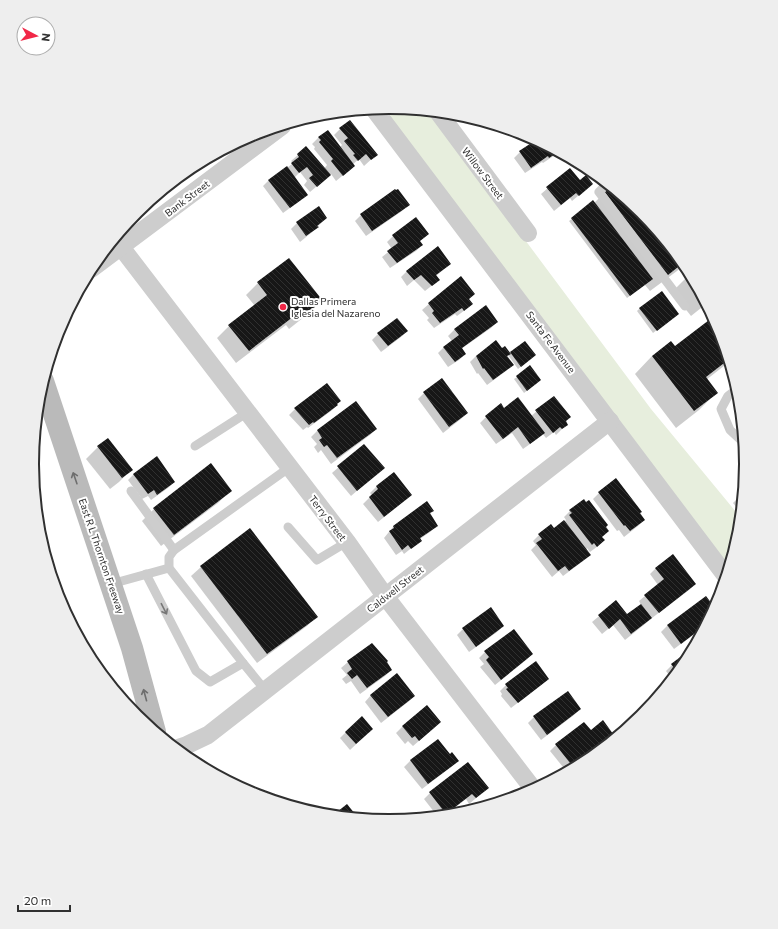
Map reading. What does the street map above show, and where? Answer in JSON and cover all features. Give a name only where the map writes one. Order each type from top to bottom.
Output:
[{"type":"main road","name":"East R L Thornton Freeway","points":[[47,393],[132,648],[154,724]]},
{"type":"street","name":"Santa Fe Avenue","points":[[378,114],[722,571]]},
{"type":"street","name":"Willow Street","points":[[443,118],[528,233]]},
{"type":"street","name":"Bank Street","points":[[107,257],[241,148]]},
{"type":"street","name":"Terry Street","points":[[121,247],[347,542],[385,596],[530,785]]},
{"type":"street","name":"Caldwell Street","points":[[183,747],[208,735],[610,421]]},
{"type":"lane","points":[[603,188],[599,192],[685,306]]},
{"type":"lane","points":[[731,393],[720,409],[730,430],[738,437]]},
{"type":"lane","points":[[195,446],[248,412]]},
{"type":"lane","points":[[265,690],[169,568],[169,557],[174,550],[290,468]]},
{"type":"lane","points":[[131,491],[174,550]]},
{"type":"lane","points":[[288,527],[317,560],[347,542]]},
{"type":"lane","points":[[111,584],[169,568]]},
{"type":"lane","points":[[146,574],[196,671],[210,682],[243,663]]},
{"type":"green space","points":[[388,114],[433,117],[651,409],[736,512],[725,562]]},
{"type":"building","points":[[350,120],[378,155],[371,160],[366,154],[358,161],[353,155],[355,154],[344,141],[348,138],[339,128]]},
{"type":"building","points":[[328,130],[355,166],[343,176],[331,161],[333,159],[319,142],[321,140],[318,137]]},
{"type":"building","points":[[530,144],[553,155],[549,158],[548,156],[531,168],[519,151]]},
{"type":"building","points":[[306,146],[331,175],[317,187],[309,178],[313,175],[307,167],[299,173],[291,163],[299,157],[297,154]]},
{"type":"building","points":[[287,166],[308,195],[290,208],[268,180]]},
{"type":"building","points":[[570,168],[580,180],[586,175],[593,184],[579,196],[576,193],[561,205],[546,187]]},
{"type":"building","points":[[395,189],[398,189],[410,205],[372,231],[360,214]]},
{"type":"building","points":[[606,190],[620,201],[636,217],[667,251],[678,267],[668,275],[604,191]]},
{"type":"building","points":[[593,200],[653,279],[630,296],[571,218]]},
{"type":"building","points":[[319,206],[327,218],[317,226],[319,227],[306,236],[296,222]]},
{"type":"building","points":[[416,217],[429,234],[420,241],[423,245],[397,263],[387,251],[398,243],[392,235]]},
{"type":"building","points":[[438,246],[451,264],[436,275],[440,280],[432,286],[421,275],[414,280],[406,271]]},
{"type":"building","name":"Dallas Primera Iglesia del Nazareno","points":[[289,258],[323,301],[301,317],[298,313],[249,351],[228,325],[267,295],[257,282]]},
{"type":"building","points":[[461,276],[475,294],[469,299],[473,304],[464,311],[462,308],[440,323],[432,313],[434,311],[428,303]]},
{"type":"building","points":[[662,291],[679,314],[657,331],[639,308]]},
{"type":"building","points":[[486,305],[498,322],[462,348],[466,354],[455,362],[443,347],[459,335],[454,329]]},
{"type":"building","points":[[397,318],[408,331],[388,346],[377,333]]},
{"type":"building","points":[[708,321],[724,363],[706,377],[718,393],[694,411],[652,356],[671,341],[675,346]]},
{"type":"building","points":[[496,340],[502,348],[505,346],[511,354],[507,356],[514,365],[493,380],[484,368],[483,369],[476,356]]},
{"type":"building","points":[[525,341],[536,355],[521,367],[510,352]]},
{"type":"building","points":[[530,365],[541,380],[527,391],[516,376]]},
{"type":"building","points":[[442,378],[468,413],[449,427],[423,392]]},
{"type":"building","points":[[327,383],[341,401],[337,404],[338,405],[314,423],[313,422],[309,425],[294,408]]},
{"type":"building","points":[[554,396],[571,417],[566,421],[568,425],[562,429],[560,427],[553,433],[535,410]]},
{"type":"building","points":[[518,397],[545,433],[530,444],[518,427],[503,439],[485,416],[501,403],[504,408]]},
{"type":"building","points":[[356,401],[377,429],[337,458],[327,445],[324,447],[319,440],[322,438],[317,430]]},
{"type":"building","points":[[108,438],[133,470],[122,478],[97,446]]},
{"type":"building","points":[[364,444],[385,468],[357,491],[337,466]]},
{"type":"building","points":[[157,456],[175,482],[157,495],[154,490],[148,494],[133,474]]},
{"type":"building","points":[[211,463],[232,491],[174,535],[153,508]]},
{"type":"building","points":[[394,472],[412,495],[384,517],[369,497],[378,489],[376,486]]},
{"type":"building","points":[[616,478],[642,512],[640,513],[645,520],[630,531],[625,525],[624,526],[598,492]]},
{"type":"building","points":[[584,499],[586,502],[589,500],[608,525],[606,527],[609,531],[602,537],[605,540],[597,547],[594,543],[592,545],[569,515],[572,513],[569,510]]},
{"type":"building","points":[[427,501],[434,511],[430,513],[438,526],[420,538],[422,541],[411,549],[408,545],[402,550],[389,531],[394,528],[393,526]]},
{"type":"building","points":[[564,520],[591,555],[569,571],[565,566],[558,571],[536,543],[542,539],[538,534],[551,524],[554,528]]},
{"type":"building","points":[[250,528],[318,617],[267,654],[200,566]]},
{"type":"building","points":[[673,554],[696,584],[659,613],[644,595],[664,579],[655,568]]},
{"type":"building","points":[[706,596],[710,602],[696,633],[681,644],[667,625]]},
{"type":"building","points":[[616,600],[627,614],[641,604],[652,618],[631,634],[620,619],[609,629],[598,615]]},
{"type":"building","points":[[491,607],[504,626],[476,647],[462,628]]},
{"type":"building","points":[[514,629],[533,654],[501,680],[486,660],[489,657],[484,651]]},
{"type":"building","points":[[372,643],[388,661],[387,662],[392,670],[367,688],[357,675],[352,679],[347,673],[352,669],[347,661]]},
{"type":"building","points":[[682,656],[674,668],[671,664]]},
{"type":"building","points":[[536,661],[549,679],[518,703],[506,689],[508,688],[505,684]]},
{"type":"building","points":[[397,673],[415,696],[388,717],[370,695]]},
{"type":"building","points":[[568,691],[581,709],[547,735],[533,716]]},
{"type":"building","points":[[427,705],[441,722],[419,741],[415,736],[412,738],[402,726]]},
{"type":"building","points":[[362,716],[373,729],[356,744],[345,732]]},
{"type":"building","points":[[603,720],[613,734],[571,764],[555,744],[584,722],[591,730]]},
{"type":"building","points":[[438,739],[450,754],[452,752],[459,761],[428,784],[410,760]]},
{"type":"building","points":[[468,762],[489,788],[476,798],[472,794],[453,809],[443,810],[429,792]]},
{"type":"building","points":[[347,804],[354,813],[343,812],[338,811]]},
{"type":"place","name":"Dallas Primera Iglesia del Nazareno","points":[[283,307]]}]
